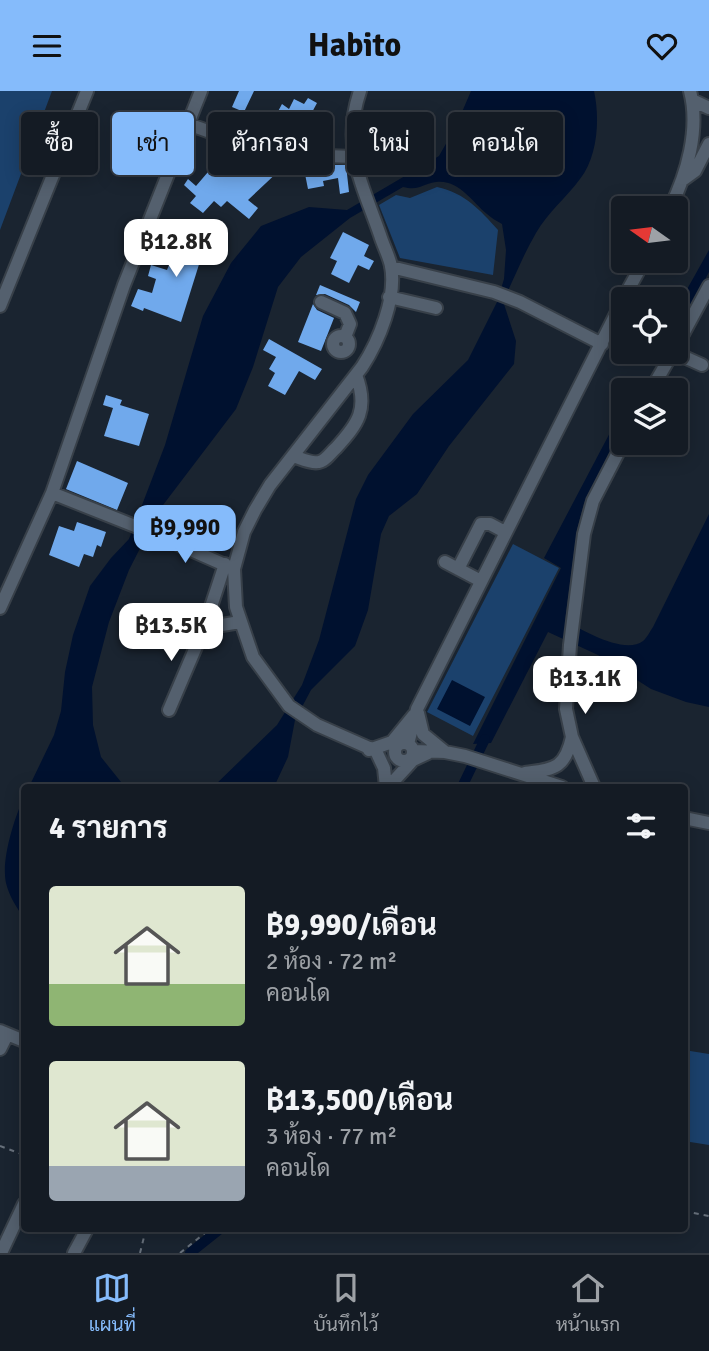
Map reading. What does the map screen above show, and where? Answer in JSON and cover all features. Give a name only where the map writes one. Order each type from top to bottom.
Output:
[{"type":"street","points":[[0,306],[87,91]]},
{"type":"street","points":[[193,112],[201,91]]},
{"type":"street","points":[[356,112],[360,91]]},
{"type":"street","points":[[691,95],[709,108]]},
{"type":"street","points":[[676,196],[684,179],[692,136],[691,95]]},
{"type":"street","points":[[194,126],[301,156],[347,157]]},
{"type":"street","points":[[684,179],[695,171],[709,144]]},
{"type":"street","points":[[0,608],[52,493],[120,296],[168,175]]},
{"type":"street","points":[[169,710],[255,510],[270,485],[359,371],[373,351],[382,330],[389,297],[391,267],[359,175]]},
{"type":"street","points":[[391,267],[494,292],[520,302],[602,344]]},
{"type":"street","points":[[688,325],[709,286]]},
{"type":"street","points":[[389,297],[436,308]]},
{"type":"street","points":[[293,456],[319,462],[353,429],[360,416],[362,401],[359,371],[346,343],[350,324],[345,313],[321,302]]},
{"type":"street","points":[[372,750],[392,742],[417,711],[505,531],[611,325]]},
{"type":"street","points":[[688,359],[702,365]]},
{"type":"street","points":[[593,784],[572,737],[566,709],[570,645],[584,534],[593,501],[617,455]]},
{"type":"street","points":[[52,493],[230,567]]},
{"type":"street","points":[[458,569],[481,524],[490,524],[505,531]]},
{"type":"street","points":[[444,562],[481,581]]},
{"type":"street","points":[[230,567],[236,607],[253,657],[286,702],[317,725],[372,750],[397,758]]},
{"type":"street","points":[[204,628],[240,622]]},
{"type":"street","points":[[411,748],[417,711]]},
{"type":"street","points":[[417,711],[423,734],[442,752]]},
{"type":"street","points":[[521,774],[551,770],[562,763],[569,752],[572,737]]},
{"type":"street","points":[[390,784],[397,758],[395,750],[400,744],[465,756],[553,784]]},
{"type":"street","points":[[372,750],[384,768],[388,784]]},
{"type":"street","points":[[391,784],[418,756],[442,752]]},
{"type":"street","points":[[688,819],[709,823]]},
{"type":"street","points":[[0,1049],[4,1033],[21,1040]]},
{"type":"street","points":[[1,1253],[21,1210]]},
{"type":"street","points":[[74,1253],[85,1232]]},
{"type":"path","points":[[0,1146],[21,1154]]},
{"type":"path","points":[[688,1212],[709,1216]]},
{"type":"path","points":[[140,1253],[145,1232]]},
{"type":"path","points":[[180,1253],[206,1232]]},
{"type":"shaded area","points":[[0,91],[52,91],[44,112],[21,112],[21,174],[0,230]]},
{"type":"shaded area","points":[[471,91],[594,91],[597,125],[591,159],[580,179],[536,233],[503,301],[516,341],[514,364],[449,446],[417,494],[389,516],[381,534],[368,610],[355,646],[311,690],[295,720],[288,757],[275,784],[216,784],[277,725],[302,685],[319,640],[356,499],[368,475],[413,414],[468,360],[497,302],[504,279],[506,250],[502,224],[452,184],[436,182],[417,188],[403,187],[350,218],[301,257],[278,287],[253,367],[236,409],[160,509],[129,570],[109,622],[92,687],[93,725],[101,757],[123,784],[30,784],[54,735],[61,711],[65,672],[73,635],[90,586],[129,539],[165,445],[203,316],[231,263],[261,226],[309,207],[347,210],[407,175],[434,175],[434,159],[439,156],[448,140],[448,175],[563,175],[563,112],[462,112]]},
{"type":"shaded area","points":[[437,187],[464,198],[498,230],[493,275],[400,258],[379,205],[396,195],[410,198]]},
{"type":"shaded area","points":[[709,250],[709,272],[688,311],[688,288]]},
{"type":"shaded area","points":[[611,431],[611,453],[584,503],[577,530],[565,621],[615,643],[635,645],[643,641],[653,627],[709,514],[709,707],[651,689],[598,655],[548,632],[491,743],[473,744],[561,568],[544,558]]},
{"type":"shaded area","points":[[513,544],[559,568],[473,736],[427,712]]},
{"type":"shaded area","points":[[452,680],[485,697],[470,726],[437,709]]},
{"type":"shaded area","points":[[21,804],[21,914],[9,893],[5,874],[9,840]]},
{"type":"shaded area","points":[[688,1051],[709,1054],[709,1145],[688,1142]]},
{"type":"building","points":[[239,91],[254,91],[244,112],[232,107]]},
{"type":"building","points":[[308,98],[317,103],[312,112],[278,112],[282,104],[289,109],[294,99],[304,104]]},
{"type":"building","points":[[333,165],[346,165],[349,192],[340,194],[338,178],[323,181],[324,186],[308,189],[305,175],[333,175]]},
{"type":"building","points":[[208,172],[208,175],[275,175],[248,200],[258,208],[249,219],[227,201],[221,207],[214,201],[203,213],[190,203],[196,196],[184,185],[188,179],[196,186]]},
{"type":"building","points":[[194,223],[214,231],[203,259],[201,258],[181,322],[131,306],[138,289],[152,293],[156,279],[148,276],[151,265],[167,270],[171,260],[180,263]]},
{"type":"building","points":[[343,232],[369,245],[364,256],[374,261],[369,270],[358,265],[349,283],[331,274],[337,261],[330,258]]},
{"type":"building","points":[[320,285],[360,302],[356,312],[349,305],[325,294],[316,295]]},
{"type":"building","points":[[313,304],[317,310],[334,318],[321,351],[298,342]]},
{"type":"building","points":[[269,339],[322,369],[315,380],[299,371],[285,395],[268,386],[275,373],[269,369],[276,357],[263,350]]},
{"type":"building","points":[[106,395],[122,400],[120,405],[149,414],[139,446],[104,436],[113,408],[103,405]]},
{"type":"building","points":[[77,461],[128,483],[117,510],[66,489]]},
{"type":"building","points":[[77,522],[106,532],[101,547],[97,545],[93,557],[84,554],[79,567],[49,555],[59,526],[74,531]]},
{"type":"waterway","points":[[463,784],[485,739]]},
{"type":"waterway","points":[[190,1253],[216,1232]]}]
